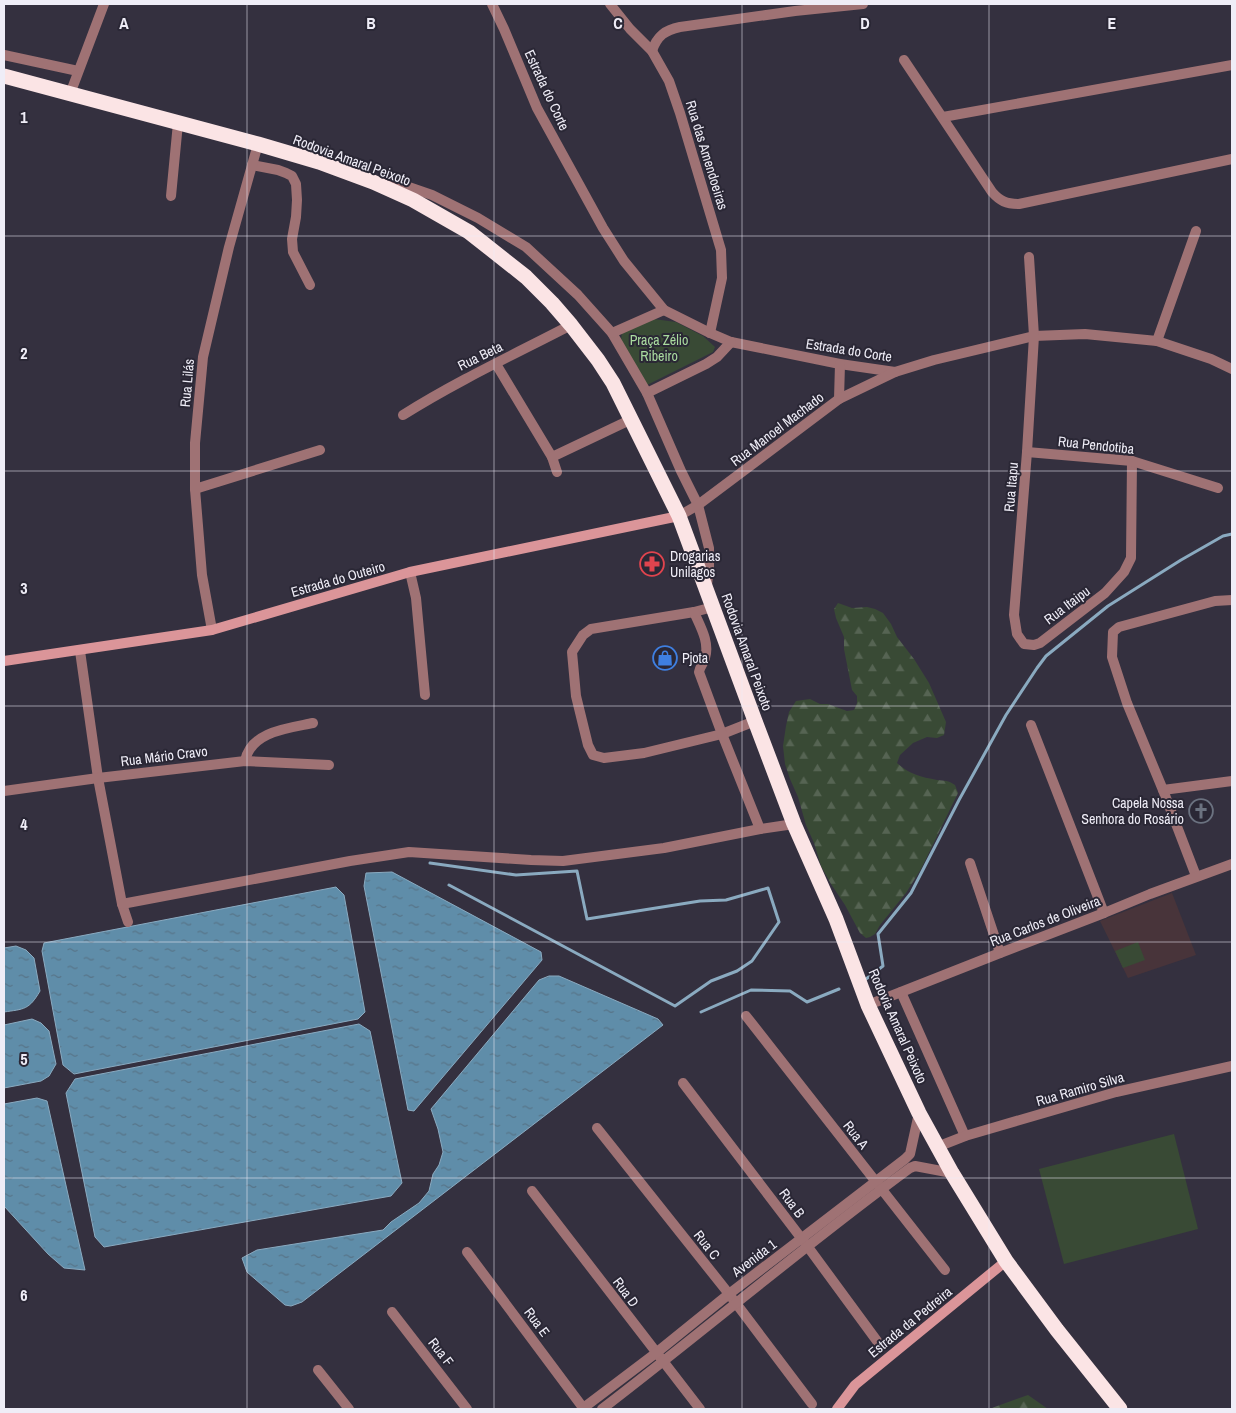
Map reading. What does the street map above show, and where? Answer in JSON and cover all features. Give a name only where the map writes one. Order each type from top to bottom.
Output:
[{"type":"highway","name":"Rodovia Amaral Peixoto","points":[[4,76],[258,144],[319,162],[373,182],[427,207],[475,236],[526,277],[571,325],[613,383],[679,516],[794,824],[836,919],[868,1005],[919,1113],[952,1173],[1006,1261],[1057,1330],[1120,1409]]},
{"type":"street","points":[[70,94],[104,4]]},
{"type":"street","name":"Estrada do Corte","points":[[492,4],[537,108],[603,228],[624,261],[664,310],[710,333],[731,342],[840,364],[895,372],[934,360],[1034,336],[1085,334],[1157,341],[1211,358],[1232,369]]},
{"type":"street","name":"Rua das Amendoeiras","points":[[610,4],[630,29],[652,51],[669,81],[680,113],[721,250],[722,278],[710,333]]},
{"type":"street","points":[[652,51],[657,39],[671,29],[795,11],[863,4]]},
{"type":"street","points":[[4,55],[78,71]]},
{"type":"street","points":[[904,60],[992,192],[998,199],[1008,204],[1018,204],[1232,160]]},
{"type":"street","points":[[943,118],[1232,65]]},
{"type":"street","points":[[171,196],[178,123]]},
{"type":"street","name":"Rua Lilás","points":[[212,630],[202,575],[195,489],[195,443],[203,357],[229,247],[258,144]]},
{"type":"street","points":[[252,165],[286,173],[292,176],[296,184],[297,200],[292,239],[293,252],[310,285]]},
{"type":"street","points":[[373,182],[403,185],[432,194],[478,218],[526,247],[578,295],[612,333],[647,393],[698,505],[709,548],[706,589]]},
{"type":"street","points":[[1157,341],[1196,231]]},
{"type":"street","points":[[1029,258],[1034,336]]},
{"type":"street","points":[[612,333],[664,310]]},
{"type":"street","name":"Rua Beta","points":[[403,416],[457,383],[571,325]]},
{"type":"street","name":"Rua Itapu","points":[[1020,640],[1017,634],[1014,615],[1034,336]]},
{"type":"street","points":[[647,393],[706,364],[717,357],[731,342]]},
{"type":"street","points":[[496,364],[552,457],[557,472]]},
{"type":"street","points":[[840,364],[840,399]]},
{"type":"street","name":"Rua Manoel Machado","points":[[679,516],[698,505],[840,399],[895,372]]},
{"type":"street","points":[[552,457],[632,419]]},
{"type":"street","points":[[195,489],[320,450]]},
{"type":"street","name":"Rua Pendotiba","points":[[1027,452],[1132,461],[1218,488]]},
{"type":"street","name":"Rua Itaipu","points":[[1020,640],[1024,644],[1034,645],[1040,643],[1105,593],[1124,572],[1130,558],[1132,461]]},
{"type":"street","name":"Estrada do Outeiro","points":[[4,661],[212,630],[410,572],[679,516]]},
{"type":"street","points":[[410,572],[416,598],[425,695]]},
{"type":"street","points":[[1196,876],[1126,702],[1112,657],[1113,632],[1119,627],[1215,601],[1232,600]]},
{"type":"street","points":[[713,608],[591,629],[583,635],[572,652],[576,696],[588,745],[593,754],[604,758],[644,753],[722,734],[755,721]]},
{"type":"street","points":[[694,612],[705,640],[706,656],[699,672],[760,829]]},
{"type":"street","points":[[80,651],[98,778],[122,904],[128,922]]},
{"type":"street","points":[[244,760],[249,748],[263,736],[313,723]]},
{"type":"street","points":[[1031,725],[1104,913]]},
{"type":"street","name":"Rua Mário Cravo","points":[[4,791],[244,760],[329,765]]},
{"type":"street","points":[[1162,790],[1232,780]]},
{"type":"street","points":[[122,904],[350,861],[409,852],[563,861],[664,848],[794,824]]},
{"type":"street","points":[[970,863],[1000,952]]},
{"type":"street","name":"Rua Carlos de Oliveira","points":[[868,1005],[1196,876],[1232,864]]},
{"type":"street","points":[[901,992],[965,1136]]},
{"type":"street","name":"Rua A","points":[[746,1016],[945,1270]]},
{"type":"street","name":"Rua Ramiro Silva","points":[[937,1147],[965,1136],[1116,1092],[1232,1066]]},
{"type":"street","name":"Rua B","points":[[683,1083],[877,1341]]},
{"type":"street","name":"Avenida 1","points":[[602,1409],[663,1362],[805,1243],[878,1186],[910,1154],[919,1113]]},
{"type":"street","name":"Rua C","points":[[597,1128],[729,1294],[812,1404]]},
{"type":"street","name":"Avenida 1","points":[[878,1186],[915,1166],[952,1173]]},
{"type":"street","name":"Rua D","points":[[532,1191],[700,1409]]},
{"type":"street","name":"Avenida 1","points":[[583,1409],[729,1294],[805,1243]]},
{"type":"street","name":"Rua E","points":[[467,1252],[583,1409]]},
{"type":"street","name":"Estrada da Pedreira","points":[[837,1409],[855,1386],[1006,1261]]},
{"type":"street","name":"Rua F","points":[[392,1312],[468,1409]]},
{"type":"street","points":[[318,1370],[349,1409]]},
{"type":"shaded area","points":[[1172,893],[1196,955],[1128,978],[1100,921]]},
{"type":"green space","name":"Praça Zélio Ribeiro","points":[[654,319],[676,322],[703,336],[715,347],[713,352],[647,385],[621,341],[622,332]]},
{"type":"green space","points":[[838,603],[852,608],[867,607],[883,613],[929,683],[946,722],[944,735],[937,738],[927,737],[913,743],[900,755],[897,763],[906,770],[916,774],[950,782],[955,785],[958,793],[921,869],[906,893],[875,934],[866,938],[860,933],[821,866],[785,764],[783,746],[789,712],[796,701],[810,699],[820,704],[828,704],[847,711],[854,710],[857,703],[857,696],[852,690],[844,649],[844,637],[834,609]]},
{"type":"green space","points":[[1138,942],[1145,960],[1123,968],[1115,951]]},
{"type":"green space","points":[[1174,1134],[1198,1229],[1064,1264],[1039,1169]]},
{"type":"green space","points":[[1028,1395],[1048,1409],[989,1409]]},
{"type":"water","points":[[392,872],[541,952],[542,960],[414,1111],[408,1110],[364,886],[366,873]]},
{"type":"water","points":[[336,887],[344,895],[365,1012],[358,1019],[74,1074],[63,1065],[42,951],[44,943]]},
{"type":"water","points":[[16,946],[26,950],[34,958],[40,991],[33,1002],[25,1008],[4,1012],[4,948]]},
{"type":"water","points":[[549,976],[559,976],[658,1019],[663,1025],[302,1302],[291,1306],[285,1305],[247,1272],[242,1258],[257,1250],[383,1230],[391,1222],[419,1203],[429,1191],[433,1174],[439,1165],[443,1152],[431,1109],[539,980]]},
{"type":"water","points":[[32,1019],[41,1023],[49,1031],[56,1064],[49,1076],[41,1081],[4,1088],[4,1025]]},
{"type":"water","points":[[359,1024],[370,1031],[402,1183],[391,1196],[104,1247],[95,1237],[66,1093],[75,1079]]},
{"type":"water","points":[[37,1098],[47,1101],[85,1270],[64,1268],[48,1254],[4,1206],[4,1104]]},
{"type":"waterway","points":[[866,979],[883,966],[878,934],[911,893],[1006,715],[1046,656],[1108,606],[1181,560],[1223,536],[1232,534]]},
{"type":"waterway","points":[[430,863],[516,875],[577,871],[587,919],[700,901],[726,900],[768,888],[779,922],[752,961],[737,971],[711,981],[675,1006],[449,885]]},
{"type":"waterway","points":[[701,1012],[751,990],[790,991],[807,1002],[839,989]]},
{"type":"place","name":"Drogarias Unilagos","points":[[652,564]]},
{"type":"place","name":"Pjota","points":[[665,658]]},
{"type":"place","name":"Capela Nossa Senhora do Rosário","points":[[1201,811]]}]
